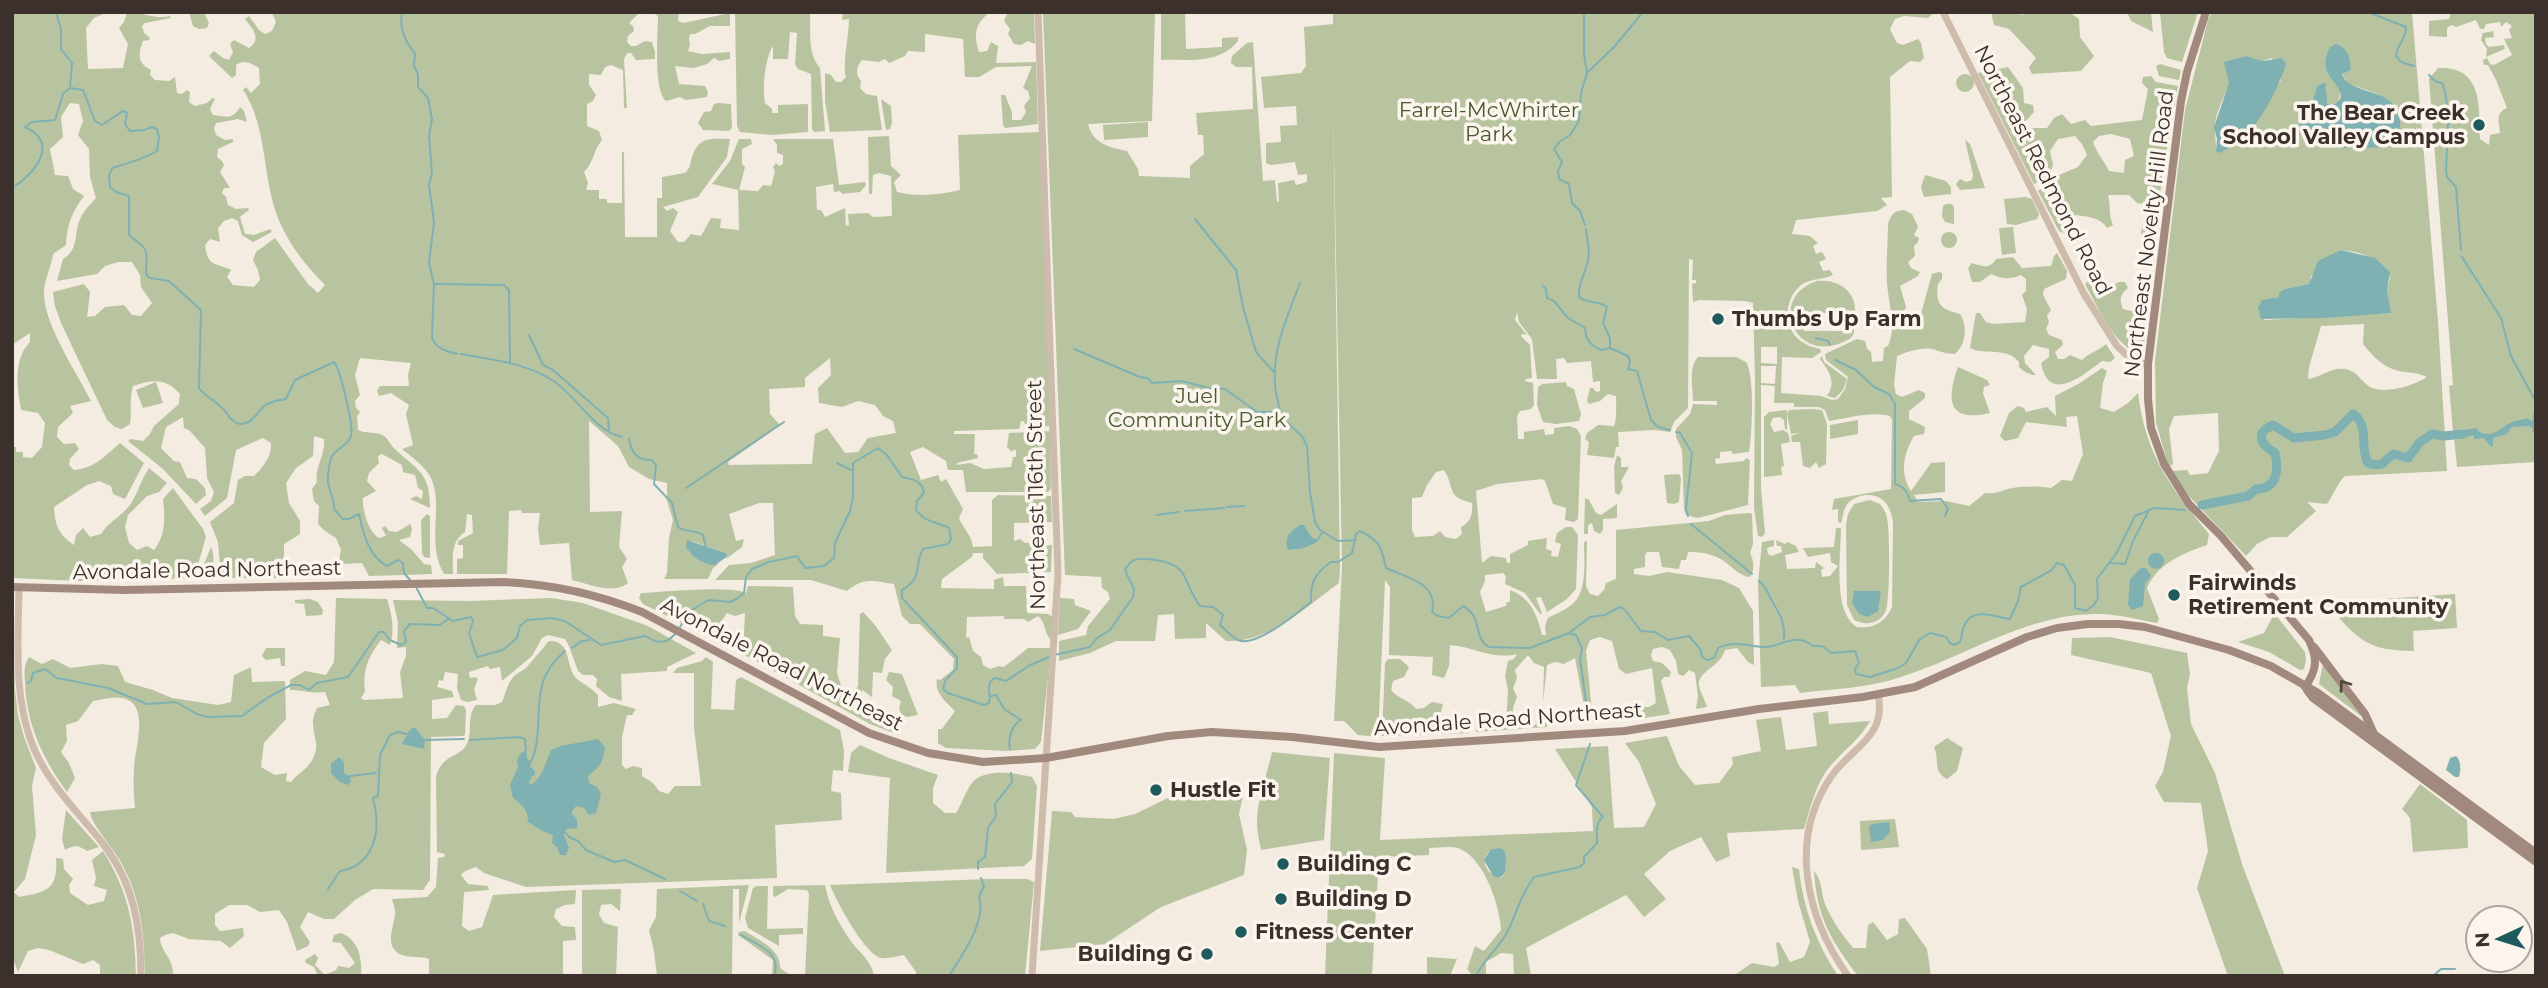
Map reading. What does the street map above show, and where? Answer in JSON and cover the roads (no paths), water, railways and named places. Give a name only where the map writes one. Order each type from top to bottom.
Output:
[{"type":"main road","name":"Northeast Novelty Hill Road","points":[[2207,12],[2187,71],[2181,101],[2148,364],[2151,428],[2173,480],[2189,504],[2235,552],[2309,640],[2365,714],[2374,734]]},
{"type":"main road","name":"Avondale Road Northeast","points":[[16,587],[125,590],[504,582],[559,587],[613,601],[667,624],[846,721],[893,743],[928,753],[983,762],[1046,758],[1168,736],[1212,732],[1379,747],[1625,731],[1915,687],[2042,632],[2076,625],[2100,623],[2145,627],[2244,654],[2318,693],[2536,853]]},
{"type":"main road","points":[[2305,687],[2316,665],[2309,640]]},
{"type":"main road","name":"Avondale Road Northeast","points":[[2305,687],[2313,698],[2536,862]]},
{"type":"main road","points":[[2388,753],[2406,757]]},
{"type":"street","name":"Northeast 116th Street","points":[[1032,976],[1058,586],[1038,12]]},
{"type":"street","name":"Northeast Redmond Road","points":[[1943,12],[2089,301],[2116,346],[2126,357],[2134,362],[2148,364]]},
{"type":"street","points":[[16,587],[20,697],[29,736],[49,778],[118,866],[136,909],[141,976]]},
{"type":"street","points":[[1848,976],[1829,948],[1811,904],[1808,837],[1819,800],[1827,785],[1843,762],[1862,746],[1877,725],[1880,705],[1878,694]]},
{"type":"water","points":[[2336,44],[2344,48],[2349,58],[2351,70],[2342,74],[2348,82],[2381,96],[2391,102],[2398,111],[2400,125],[2396,145],[2354,148],[2328,146],[2306,137],[2299,128],[2301,118],[2310,109],[2317,86],[2326,84],[2327,103],[2332,105],[2340,98],[2341,94],[2326,67],[2330,47]]},
{"type":"water","points":[[2246,56],[2263,61],[2282,58],[2286,64],[2276,90],[2252,128],[2242,139],[2219,153],[2216,151],[2214,127],[2229,83],[2224,62]]},
{"type":"water","points":[[2341,250],[2375,258],[2390,272],[2387,291],[2391,313],[2261,319],[2258,308],[2262,300],[2279,297],[2279,293],[2285,289],[2309,284],[2318,261]]},
{"type":"water","points":[[2527,418],[2536,424],[2536,434],[2530,426],[2512,427],[2507,434],[2493,438],[2493,446],[2484,438],[2474,439],[2474,435],[2460,439],[2454,437],[2453,432],[2477,428],[2485,434],[2493,433],[2512,422]]},
{"type":"water","points":[[1300,525],[1304,525],[1312,538],[1318,539],[1317,542],[1304,548],[1288,550],[1288,535]]},
{"type":"water","points":[[687,540],[728,556],[715,565],[707,564],[688,550]]},
{"type":"water","points":[[2153,553],[2159,553],[2164,561],[2162,567],[2153,569],[2148,564],[2148,558]]},
{"type":"water","points":[[2141,568],[2146,568],[2151,576],[2145,584],[2143,606],[2132,610],[2128,605],[2130,579]]},
{"type":"water","points":[[1854,591],[1881,591],[1878,611],[1868,617],[1859,614],[1852,603]]},
{"type":"water","points":[[415,727],[425,740],[424,749],[402,744],[410,729]]},
{"type":"water","points":[[598,739],[605,747],[603,758],[588,776],[589,783],[597,787],[601,794],[596,813],[589,815],[584,808],[576,806],[571,813],[577,819],[577,828],[566,829],[564,835],[569,848],[566,855],[560,855],[552,843],[553,835],[528,822],[526,811],[513,798],[510,785],[518,767],[517,760],[526,750],[527,758],[531,762],[530,767],[535,771],[530,785],[541,775],[551,750]]},
{"type":"water","points":[[2456,756],[2460,765],[2459,777],[2446,770],[2450,758]]},
{"type":"water","points":[[339,757],[344,762],[344,773],[350,776],[351,782],[348,785],[340,782],[331,773],[331,764]]},
{"type":"water","points":[[1889,822],[1890,832],[1883,840],[1871,842],[1869,827],[1872,824]]},
{"type":"water","points":[[1490,850],[1504,850],[1506,857],[1505,873],[1499,878],[1493,876],[1484,860]]},
{"type":"waterway","points":[[56,12],[61,29],[61,49],[72,63],[70,86]]},
{"type":"waterway","points":[[402,12],[404,34],[415,54],[418,87],[428,98],[432,119],[429,136],[432,173],[429,185],[434,222],[429,263],[434,284],[432,337],[439,347],[457,354]]},
{"type":"waterway","points":[[1584,12],[1587,73],[1581,93],[1579,121],[1570,135],[1554,149],[1562,162],[1558,171],[1559,179],[1569,184],[1572,203],[1580,211],[1585,225]]},
{"type":"waterway","points":[[1587,73],[1615,46],[1643,12]]},
{"type":"waterway","points":[[2368,12],[2406,27],[2396,56],[2401,62],[2414,66]]},
{"type":"waterway","points":[[2429,75],[2443,84],[2447,105],[2446,171],[2447,177],[2456,187],[2461,250]]},
{"type":"waterway","points":[[12,188],[29,175],[42,150],[41,141],[25,127],[32,122],[55,120],[63,94],[70,88],[83,90],[95,121],[102,125],[123,111],[127,113],[125,124],[130,131],[152,127],[157,129],[157,151],[112,168],[109,176],[110,187],[129,196],[129,235],[146,252],[146,274],[150,278],[169,281],[201,310],[199,388],[223,408],[232,420],[242,424],[251,420],[266,404],[286,399],[295,380],[334,362],[346,398],[351,430],[350,439],[334,453],[330,463],[328,482],[334,509],[343,519],[359,514],[371,551],[387,566],[398,560],[403,563],[404,573],[411,581]]},
{"type":"waterway","points":[[1195,219],[1236,270],[1256,352],[1274,372]]},
{"type":"waterway","points":[[1586,229],[1589,255],[1579,297],[1607,307],[1603,323],[1610,338],[1610,348],[1628,356],[1628,369],[1637,371],[1651,420],[1658,427],[1670,430]]},
{"type":"waterway","points":[[2462,257],[2501,318],[2511,356],[2536,402]]},
{"type":"waterway","points":[[1281,417],[1275,388],[1276,358],[1282,332],[1300,283]]},
{"type":"waterway","points":[[435,284],[504,285],[509,290],[510,362]]},
{"type":"waterway","points":[[1543,286],[1547,298],[1554,301],[1568,318],[1585,328],[1591,344],[1601,350],[1610,348]]},
{"type":"waterway","points":[[529,335],[543,365],[553,370],[608,418],[609,430]]},
{"type":"waterway","points":[[1816,338],[1828,341],[1830,345]]},
{"type":"waterway","points":[[1074,349],[1148,378],[1152,383],[1182,381],[1208,388],[1225,389],[1257,412],[1273,412],[1282,418],[1302,436],[1307,446],[1315,522],[1320,530],[1338,541],[1356,540]]},
{"type":"waterway","points":[[461,354],[533,370],[555,382],[603,428],[622,437]]},
{"type":"waterway","points":[[1835,360],[1856,370],[1874,387],[1889,394],[1895,404],[1895,484],[1905,490],[1910,501],[1941,499],[1948,509],[1945,516]]},
{"type":"waterway","points":[[2533,422],[2536,406]]},
{"type":"waterway","points":[[2202,505],[2248,496],[2272,482],[2277,466],[2275,453],[2263,443],[2262,435],[2273,425],[2294,438],[2325,435],[2335,432],[2353,414],[2363,430],[2365,457],[2368,463],[2377,465],[2394,454],[2408,458],[2420,442],[2432,434],[2463,434]]},
{"type":"waterway","points":[[686,488],[784,422]]},
{"type":"waterway","points":[[1676,432],[1680,433],[1692,453],[1686,509],[1688,516]]},
{"type":"waterway","points":[[629,439],[636,455],[652,460],[656,465],[654,484],[672,503],[678,527],[703,535],[706,547]]},
{"type":"waterway","points":[[680,627],[689,612],[708,600],[730,602],[738,598],[744,593],[746,577],[752,569],[797,556],[805,568],[824,566],[834,558],[835,543],[850,511],[853,497],[853,463],[878,448],[887,455],[902,477],[921,485],[924,493],[917,501],[916,510],[927,520],[949,528],[951,539],[948,544],[923,549],[916,576],[902,590],[902,598],[957,657],[957,668],[945,681],[943,689],[984,705],[989,703],[989,686],[992,680],[995,678],[1006,681],[1030,665],[1049,657]]},
{"type":"waterway","points":[[837,463],[851,470]]},
{"type":"waterway","points":[[1227,507],[1244,506]]},
{"type":"waterway","points":[[1185,511],[1224,508]]},
{"type":"waterway","points":[[1054,655],[1090,647],[1097,638],[1110,630],[1133,597],[1134,589],[1125,570],[1131,562],[1140,559],[1161,561],[1178,568],[1200,606],[1213,607],[1223,615],[1220,625],[1238,640],[1255,639],[1276,628],[1311,602],[1311,589],[1317,574],[1331,562],[1338,562],[1352,553],[1356,534],[1360,531],[1379,545],[1386,568],[1426,588],[1431,594],[1432,612],[1449,618],[1463,606],[1469,611],[1474,616],[1481,638],[1489,647],[1530,648],[1569,633],[1590,617],[1605,615],[1620,607],[1641,631],[1655,632],[1668,640],[1689,636],[1701,650],[1702,657],[1707,660],[1714,658],[1718,648],[1730,644],[1770,647],[1800,640],[1813,646],[1822,646],[1832,653],[1855,651],[1859,663],[1855,669],[1856,674],[1870,677],[1906,663],[1919,640],[1930,633],[1946,637],[1954,645],[1960,642],[1964,626],[1973,616],[1985,614],[2010,619],[2021,587],[2052,570],[2057,563],[2064,565],[2075,585],[2075,608],[2086,611],[2098,598],[2097,579],[2116,554],[2135,516],[2154,508],[2185,510]]},
{"type":"waterway","points":[[1157,515],[1179,512]]},
{"type":"waterway","points":[[2111,563],[2125,564],[2148,512]]},
{"type":"waterway","points":[[1691,524],[1752,574]]},
{"type":"waterway","points":[[1318,539],[1323,532]]},
{"type":"waterway","points":[[1759,581],[1767,590],[1781,618],[1784,639]]},
{"type":"waterway","points":[[417,589],[427,608],[433,608],[453,621],[471,617],[473,621],[469,633],[477,657],[503,650],[517,638],[520,626],[527,620],[552,618],[565,621],[601,645],[645,636],[664,641],[675,634]]},
{"type":"waterway","points":[[28,683],[33,673],[45,669],[57,678],[108,688],[147,704],[176,702],[208,717],[242,716],[291,685],[300,685],[309,690],[317,683],[348,677],[379,632],[384,632],[390,640],[401,645],[406,642],[404,631],[410,624],[440,625],[449,618]]},
{"type":"waterway","points":[[1570,634],[1576,635],[1582,648],[1580,659],[1588,716]]},
{"type":"waterway","points":[[572,648],[582,641],[590,640]]},
{"type":"waterway","points":[[531,762],[536,747],[539,705],[545,677],[552,664],[565,651]]},
{"type":"waterway","points":[[991,696],[996,695],[1004,709],[1021,720],[1011,733],[1010,749]]},
{"type":"waterway","points":[[328,889],[340,871],[358,864],[370,851],[376,834],[373,798],[378,796],[380,755],[390,735],[398,732],[407,734]]},
{"type":"waterway","points":[[470,740],[519,737],[525,739],[526,750]]},
{"type":"waterway","points":[[425,740],[464,739]]},
{"type":"waterway","points":[[1476,976],[1505,936],[1524,892],[1534,877],[1580,867],[1584,863],[1584,857],[1597,843],[1598,825],[1603,817],[1576,785],[1590,744]]},
{"type":"waterway","points":[[350,776],[376,773]]},
{"type":"waterway","points":[[978,869],[978,862],[985,857],[988,828],[996,816],[995,804],[1012,782],[1011,773]]},
{"type":"waterway","points":[[565,832],[586,850],[614,862],[625,860],[665,879]]},
{"type":"waterway","points":[[949,976],[976,928],[979,897],[984,886],[981,878]]},
{"type":"waterway","points":[[680,891],[697,901]]},
{"type":"waterway","points":[[703,904],[709,921],[725,926]]},
{"type":"waterway","points":[[741,935],[772,955],[776,968],[774,976]]},
{"type":"waterway","points":[[2433,976],[2441,969],[2455,969]]},
{"type":"place","name":"The Bear Creek School Valley Campus","points":[[2479,125]]},
{"type":"place","name":"Thumbs Up Farm","points":[[1718,319]]},
{"type":"place","name":"Fairwinds Retirement Community","points":[[2174,595]]},
{"type":"place","name":"Hustle Fit","points":[[1156,790]]},
{"type":"place","name":"Building C","points":[[1283,864]]},
{"type":"place","name":"Building D","points":[[1281,899]]},
{"type":"place","name":"Fitness Center","points":[[1241,932]]},
{"type":"place","name":"Building G","points":[[1207,954]]},
{"type":"park label","name":"Farrel-McWhirter Park","points":[[1489,122]]},
{"type":"park label","name":"Juel Community Park","points":[[1197,408]]}]
